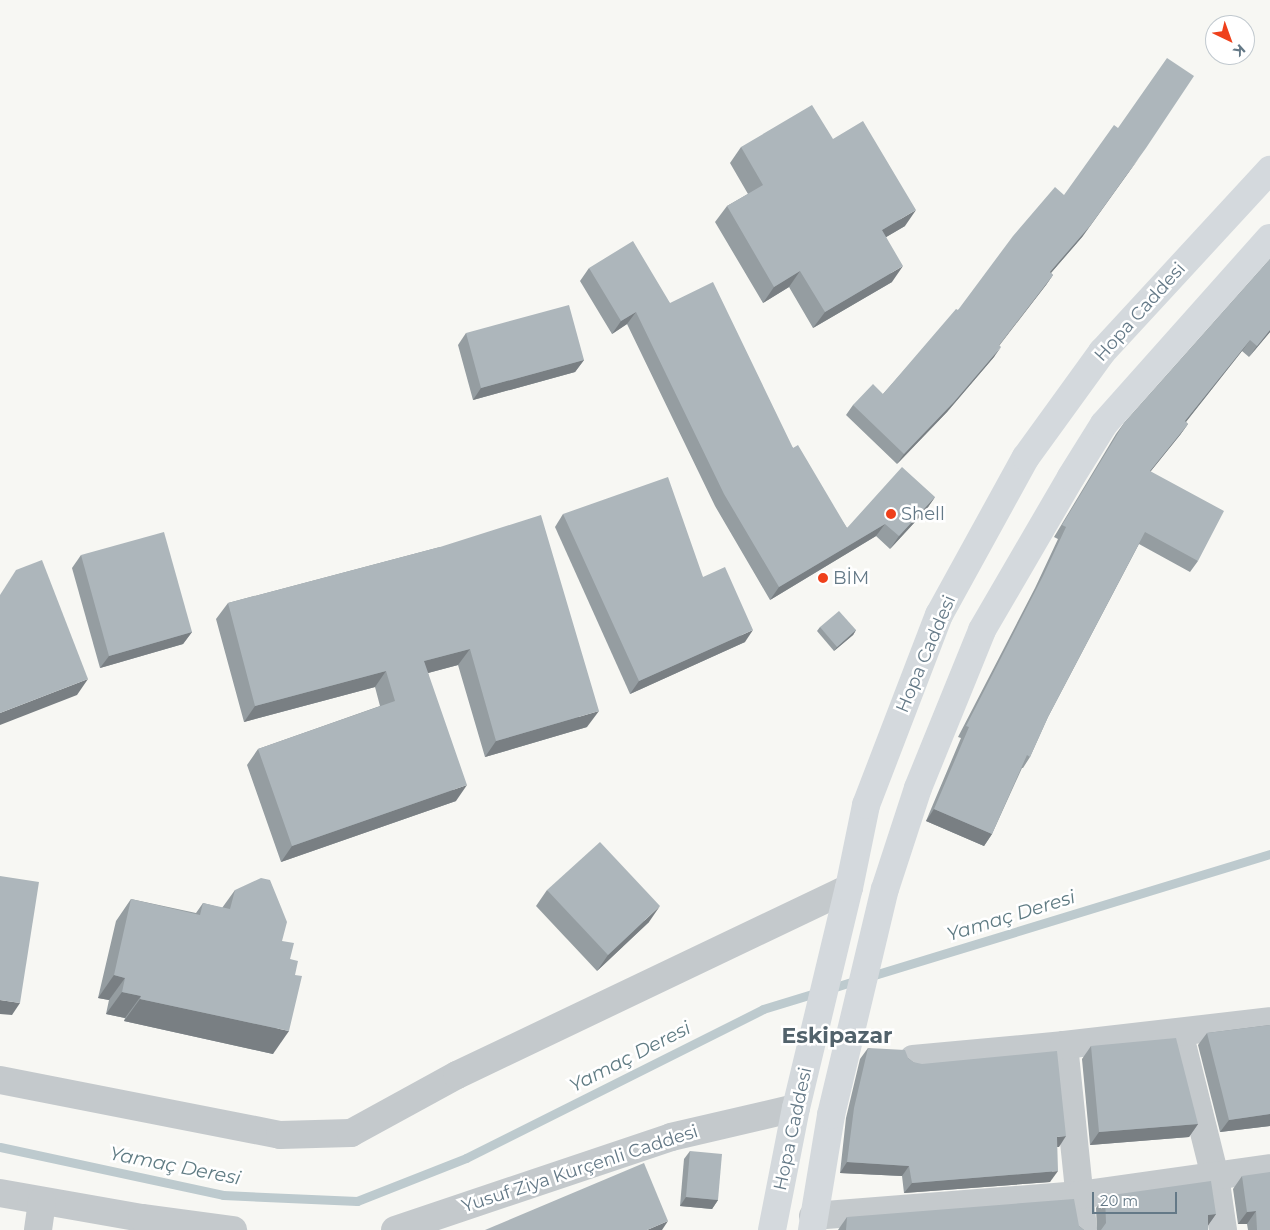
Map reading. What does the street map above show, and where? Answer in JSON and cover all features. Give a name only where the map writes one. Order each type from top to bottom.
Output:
[{"type":"main road","name":"Hopa Caddesi","points":[[772,1230],[796,1108],[849,888],[866,805],[939,615],[1026,457],[1102,352],[1270,170]]},
{"type":"main road","name":"Hopa Caddesi","points":[[813,1223],[831,1115],[885,889],[918,788],[982,630],[1070,477],[1104,424],[1270,238]]},
{"type":"street","points":[[0,1080],[280,1136],[351,1133],[457,1075],[849,888]]},
{"type":"street","points":[[913,1060],[1270,1021]]},
{"type":"street","points":[[1179,1032],[1215,1176],[1223,1230]]},
{"type":"street","points":[[1064,1045],[1083,1230]]},
{"type":"street","name":"Yusuf Ziya Kurçenli Caddesi","points":[[395,1230],[671,1137],[796,1108]]},
{"type":"street","points":[[813,1223],[1079,1195],[1270,1168]]},
{"type":"street","points":[[0,1193],[142,1218],[232,1230]]},
{"type":"street","points":[[38,1230],[42,1201]]},
{"type":"building","points":[[1167,58],[1194,76],[1146,148],[1090,226],[1050,272],[1053,275],[999,345],[1001,347],[954,402],[904,454],[853,405],[873,384],[883,394],[956,309],[958,310],[1013,236],[1055,187],[1064,195],[1114,125],[1118,128]]},
{"type":"building","points":[[812,105],[833,139],[863,121],[916,210],[882,230],[903,266],[825,312],[800,271],[774,287],[727,206],[763,185],[741,147]]},
{"type":"building","points":[[633,241],[670,303],[713,282],[793,448],[798,445],[847,528],[902,467],[935,497],[899,536],[885,524],[779,587],[724,494],[636,312],[621,321],[589,268]]},
{"type":"building","points":[[1270,259],[1270,330],[1257,346],[1250,340],[1185,421],[1188,424],[1150,471],[1224,511],[1198,561],[1145,532],[1048,717],[1030,757],[1027,755],[992,834],[934,809],[969,727],[966,726],[1043,576],[1066,527],[1062,525],[1124,423]]},
{"type":"building","points":[[569,305],[584,360],[481,388],[466,333]]},
{"type":"building","points":[[668,477],[703,577],[725,567],[753,630],[639,681],[563,514]]},
{"type":"building","points":[[541,515],[599,711],[496,741],[470,649],[424,661],[467,785],[292,846],[258,749],[395,701],[386,671],[255,706],[228,603],[440,547]]},
{"type":"building","points":[[164,532],[192,632],[109,656],[81,555]]},
{"type":"building","points":[[42,560],[88,679],[0,713],[0,595],[16,570]]},
{"type":"building","points":[[839,611],[856,630],[837,647],[820,627]]},
{"type":"building","points":[[600,842],[660,906],[608,955],[547,890]]},
{"type":"building","points":[[0,876],[39,882],[20,1003],[0,1000]]},
{"type":"building","points":[[261,878],[270,880],[287,922],[282,941],[294,943],[290,959],[298,961],[295,975],[302,976],[289,1031],[140,999],[141,996],[122,992],[125,978],[114,975],[131,899],[200,915],[203,903],[230,909],[235,890]]},
{"type":"building","points":[[1270,1025],[1270,1114],[1229,1120],[1207,1033]]},
{"type":"building","points":[[1176,1038],[1198,1124],[1099,1132],[1091,1046]]},
{"type":"building","points":[[868,1048],[905,1050],[908,1058],[913,1062],[922,1064],[1057,1051],[1066,1136],[1057,1137],[1058,1171],[912,1183],[909,1166],[847,1162],[854,1108]]},
{"type":"building","points":[[690,1151],[722,1154],[718,1200],[686,1197]]},
{"type":"building","points":[[644,1163],[668,1221],[647,1230],[485,1230]]},
{"type":"building","points":[[1270,1172],[1270,1230],[1257,1230],[1256,1211],[1247,1212],[1242,1176]]},
{"type":"building","points":[[1211,1181],[1216,1214],[1208,1215],[1208,1230],[1101,1230],[1106,1223],[1105,1196]]},
{"type":"building","points":[[1074,1199],[1079,1226],[1084,1230],[846,1230],[847,1217]]},
{"type":"waterway","name":"Yamaç Deresi","points":[[0,1147],[223,1195],[357,1201],[466,1158],[763,1009],[1270,854]]},
{"type":"place","name":"Shell","points":[[891,514]]},
{"type":"place","name":"BİM","points":[[823,578]]},
{"type":"district","name":"Eskipazar","points":[[837,1036]]}]
